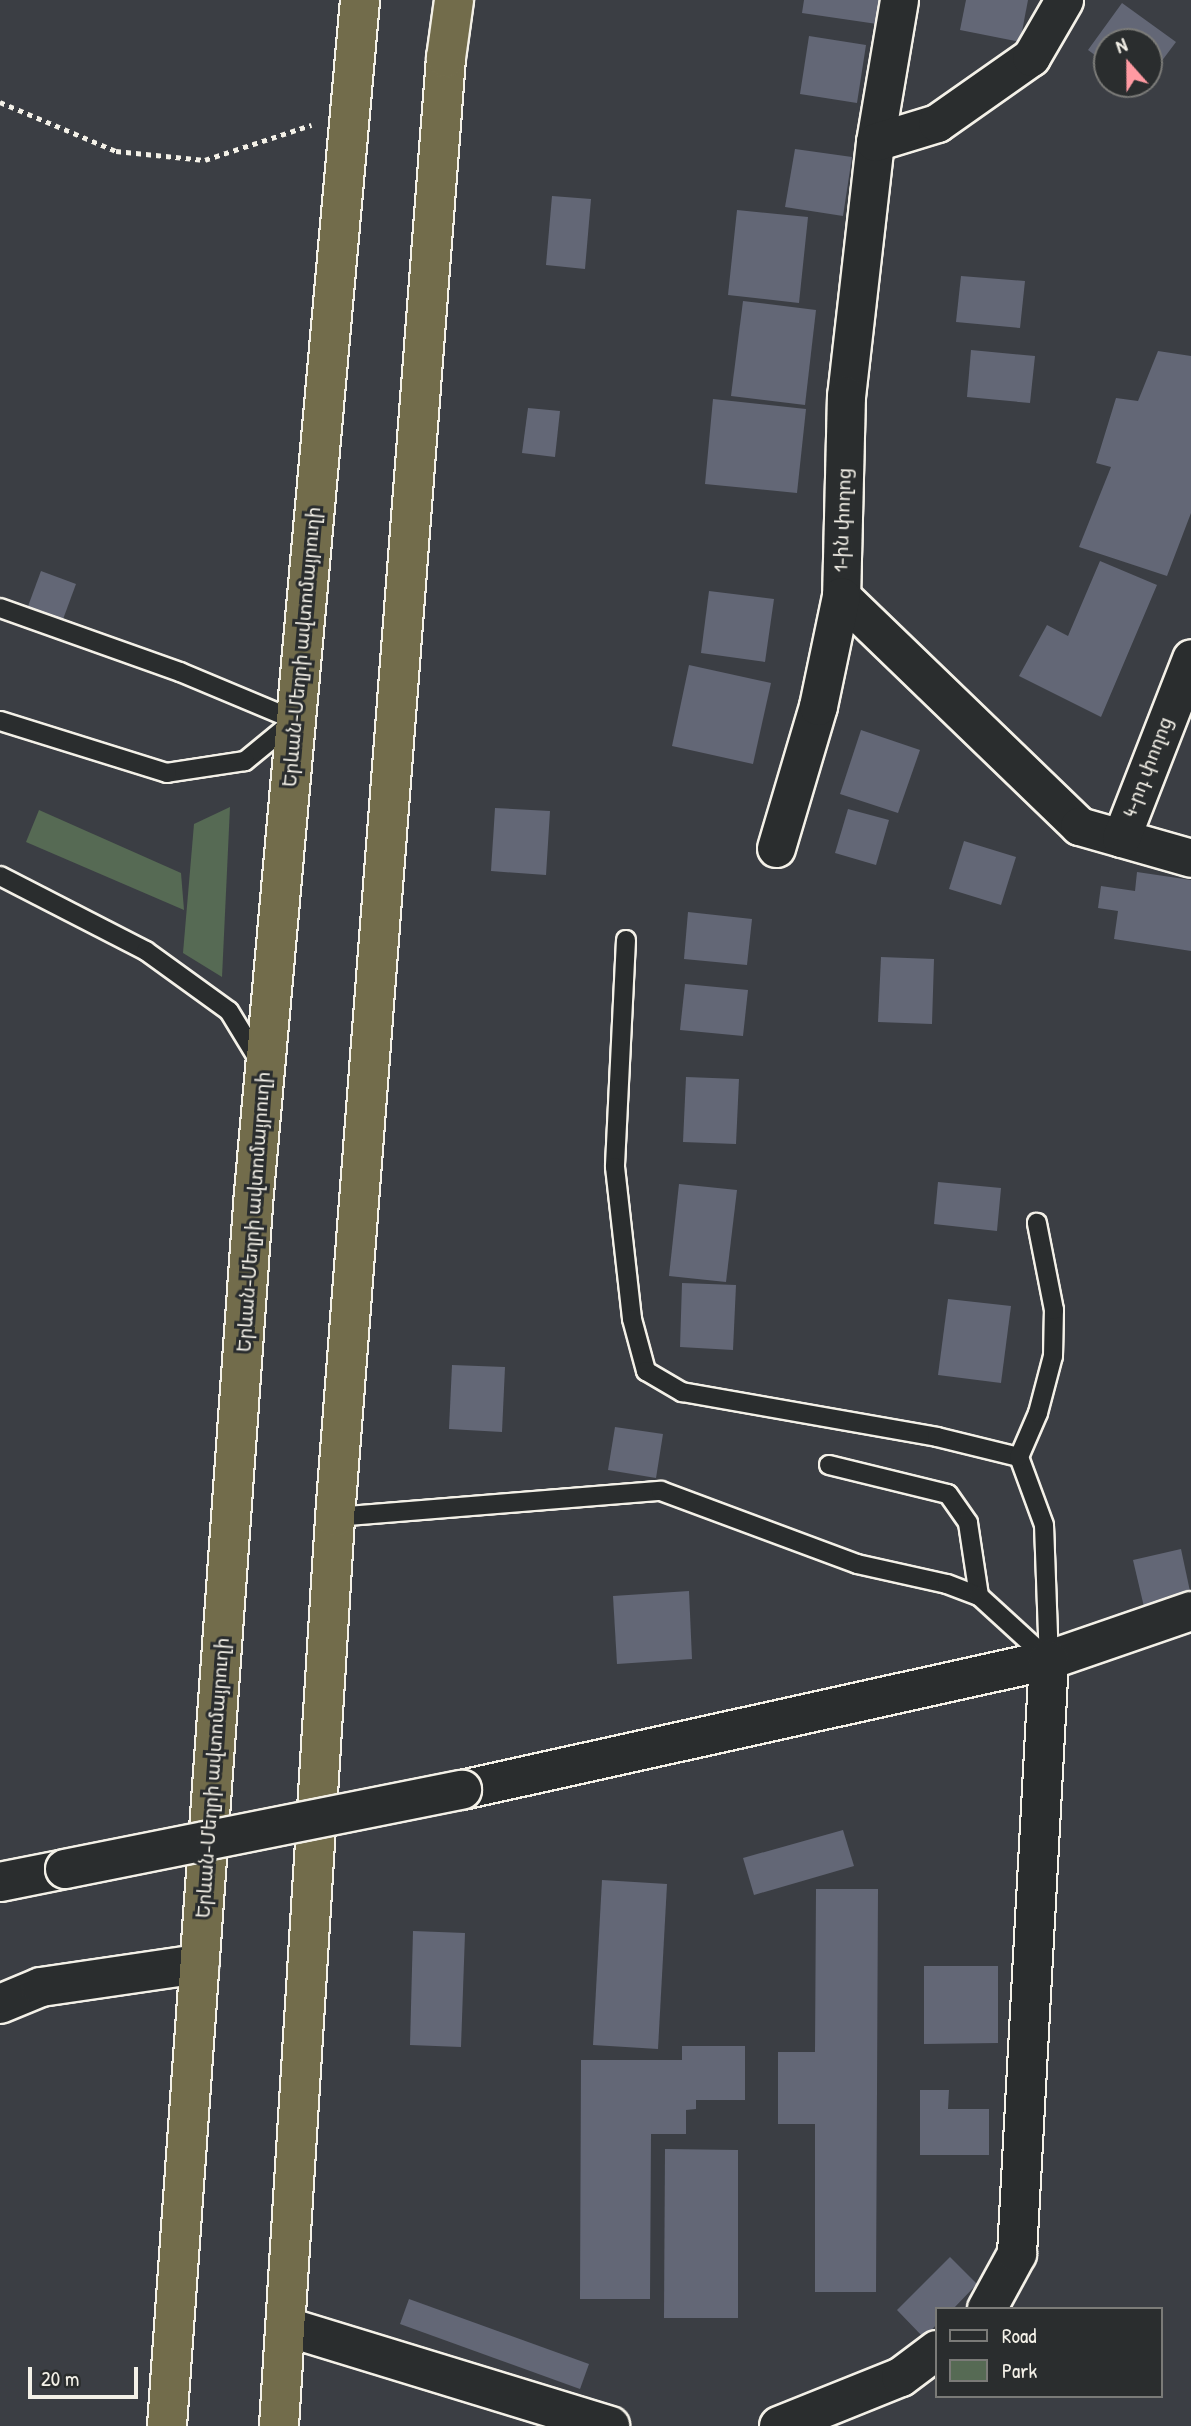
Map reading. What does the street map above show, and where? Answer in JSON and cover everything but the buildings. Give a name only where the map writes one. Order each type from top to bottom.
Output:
[{"type":"highway","name":"Երևան-Մեղրի ավտոմայրուղի","points":[[167,2426],[265,1070],[360,0]]},
{"type":"highway","points":[[279,2426],[335,1517],[454,0]]},
{"type":"street","name":"1-ին փողոց","points":[[899,0],[875,142],[846,395],[841,596],[1079,826],[1191,858]]},
{"type":"street","points":[[875,142],[937,123],[1031,57],[1063,0]]},
{"type":"street","points":[[776,848],[818,706],[841,596]]},
{"type":"street","name":"4-րդ փողոց","points":[[1121,838],[1191,658]]},
{"type":"street","points":[[0,1882],[462,1790],[1049,1660],[1191,1611]]},
{"type":"street","points":[[988,2307],[1017,2254],[1049,1660]]},
{"type":"street","points":[[0,2004],[41,1987],[199,1964]]},
{"type":"street","points":[[287,2327],[610,2426]]},
{"type":"street","points":[[779,2426],[901,2377],[936,2351]]},
{"type":"lane","points":[[0,608],[180,672],[295,720],[245,761],[167,773],[0,721]]},
{"type":"lane","points":[[0,876],[146,951],[188,981],[229,1012],[265,1070]]},
{"type":"lane","points":[[626,940],[615,1167],[632,1319],[646,1371],[682,1392],[937,1437],[1019,1457]]},
{"type":"lane","points":[[1037,1223],[1054,1310],[1053,1356],[1038,1413],[1019,1457],[1044,1525],[1049,1660]]},
{"type":"lane","points":[[829,1465],[948,1494],[968,1523],[979,1597]]},
{"type":"lane","points":[[335,1517],[661,1491],[857,1564],[947,1584],[979,1597],[1049,1660]]},
{"type":"path","points":[[0,102],[116,152],[205,160],[348,113]]},
{"type":"green space","points":[[230,807],[222,977],[183,953],[194,824]]},
{"type":"green space","points":[[39,810],[181,873],[184,910],[26,842]]}]
